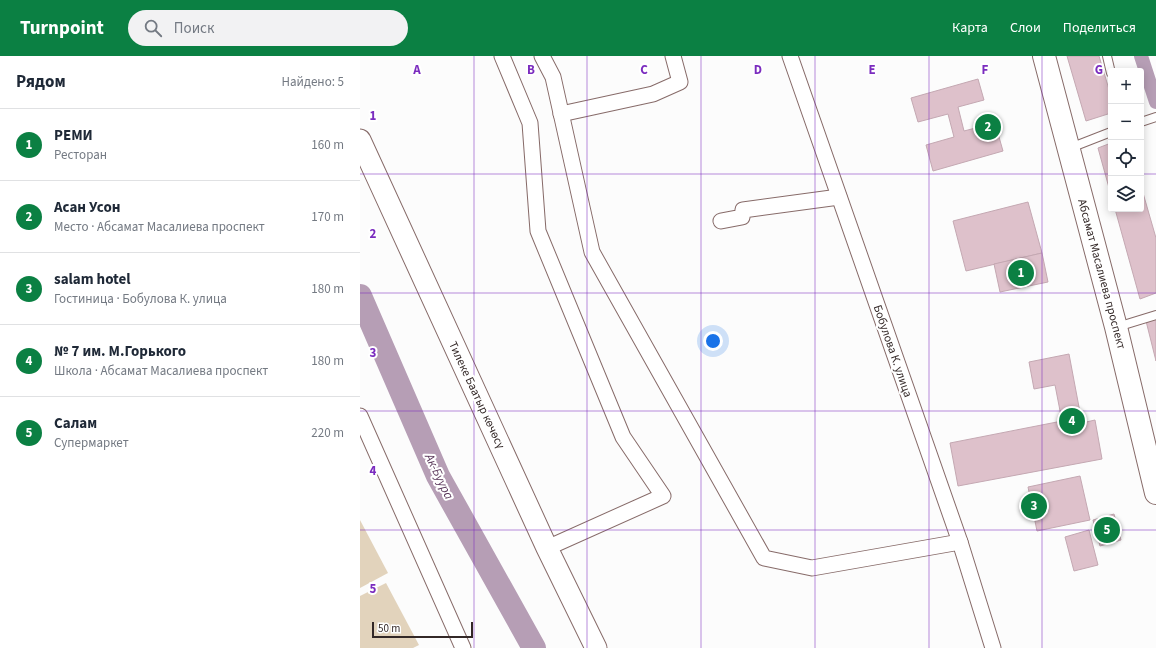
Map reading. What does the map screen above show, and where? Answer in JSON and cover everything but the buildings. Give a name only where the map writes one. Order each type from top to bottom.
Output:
[{"type":"main road","name":"Абсамат Масалиева проспект","points":[[1044,56],[1116,327],[1156,493]]},
{"type":"street","points":[[502,56],[530,123],[538,231],[623,437],[663,496],[548,548]]},
{"type":"street","points":[[542,56],[553,77],[592,252],[764,558],[812,568],[960,542]]},
{"type":"street","points":[[561,114],[653,94],[680,82],[673,56]]},
{"type":"street","name":"Бобулова К. улица","points":[[790,56],[960,542],[993,648]]},
{"type":"street","name":"Тилеке Баатыр көчөсү","points":[[360,140],[548,548],[596,648]]},
{"type":"street","points":[[721,221],[742,217],[743,210],[839,197]]},
{"type":"street","points":[[360,416],[463,648]]},
{"type":"lane","points":[[1107,56],[1110,68]]},
{"type":"lane","points":[[1144,121],[1155,118]]},
{"type":"lane","points":[[1069,148],[1108,133]]},
{"type":"lane","points":[[1116,327],[1156,315]]},
{"type":"shaded area","points":[[360,520],[388,573],[360,588]]},
{"type":"shaded area","points":[[386,583],[419,645],[413,648],[360,648],[360,596]]},
{"type":"waterway","points":[[1141,56],[1156,102]]},
{"type":"waterway","name":"Ак-Буура","points":[[360,296],[438,476],[534,648]]},
{"type":"place","name":"Асан Усон","points":[[988,127]]},
{"type":"place","name":"РЕМИ","points":[[1021,273]]},
{"type":"place","name":"№ 7 им. М.Горького","points":[[1072,421]]},
{"type":"place","name":"salam hotel","points":[[1034,506]]},
{"type":"place","name":"Салам","points":[[1107,530]]}]
